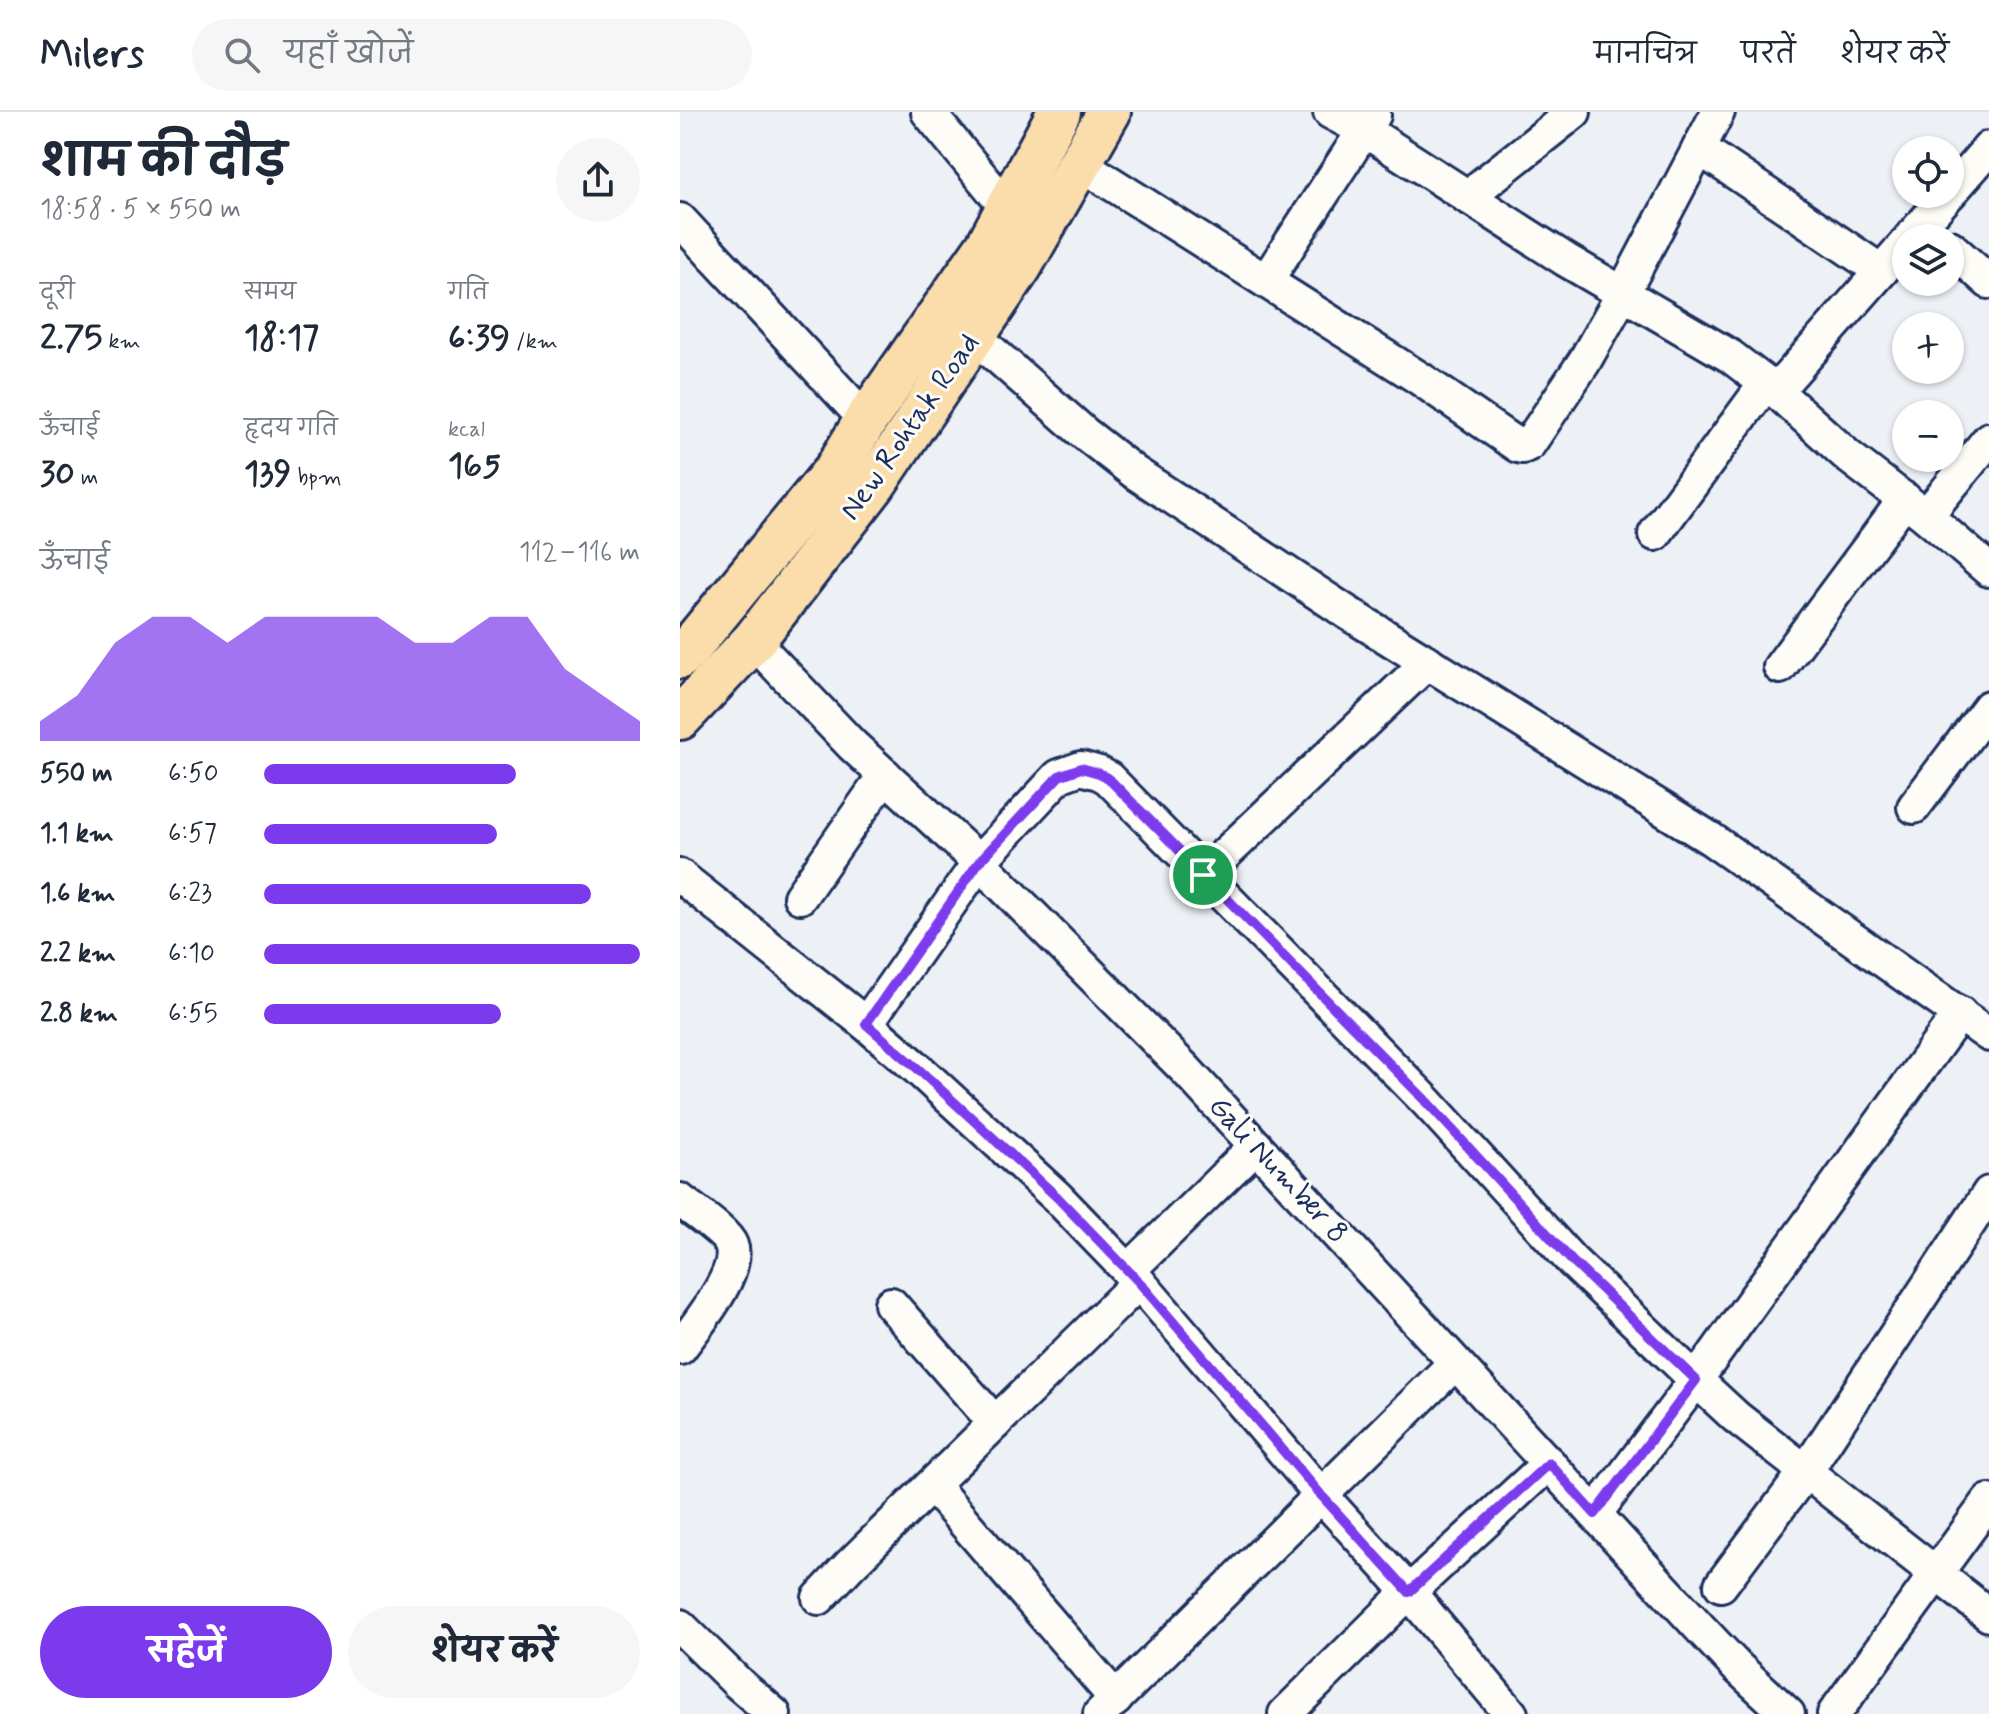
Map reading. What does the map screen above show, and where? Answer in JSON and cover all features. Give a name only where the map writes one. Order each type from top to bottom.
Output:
[{"type":"main road","name":"New Rohtak Road","points":[[680,657],[836,469],[866,420],[987,246],[1059,112]]},
{"type":"main road","name":"New Rohtak Road","points":[[680,718],[753,641],[874,485],[1020,267],[1109,112]]},
{"type":"street","points":[[928,112],[1008,209]]},
{"type":"street","points":[[1330,112],[1370,121],[1467,197],[1566,260],[1730,356],[1989,570]]},
{"type":"street","points":[[1467,197],[1574,112]]},
{"type":"street","points":[[1079,163],[1523,447],[1529,444],[1584,362],[1718,112]]},
{"type":"street","points":[[1266,281],[1370,121]]},
{"type":"street","points":[[1699,148],[1881,271]]},
{"type":"street","points":[[1964,176],[1989,148]]},
{"type":"street","points":[[680,220],[866,420]]},
{"type":"street","points":[[1964,260],[1989,282]]},
{"type":"street","points":[[1655,534],[1771,387],[1892,261]]},
{"type":"street","points":[[974,336],[1084,433],[1134,472],[1348,613],[1711,839],[1989,1035]]},
{"type":"street","points":[[1780,667],[1915,508],[1989,439]]},
{"type":"street","name":"Gali Number 8","points":[[753,641],[852,745],[979,862],[1186,1070],[1727,1656],[1788,1714]]},
{"type":"street","points":[[1203,875],[1428,662]]},
{"type":"street","points":[[1914,807],[1989,707]]},
{"type":"street","points":[[866,1024],[979,862],[1059,776],[1081,768],[1099,773],[1108,778],[1427,1102],[1572,1261],[1696,1380],[1736,1417],[1989,1615]]},
{"type":"street","points":[[800,897],[885,775]]},
{"type":"street","points":[[680,876],[866,1024],[1057,1197],[1134,1277],[1321,1495],[1409,1592],[1511,1714]]},
{"type":"street","points":[[1595,1514],[1696,1380],[1960,1013]]},
{"type":"street","points":[[819,1598],[995,1423],[1256,1146]]},
{"type":"street","points":[[1721,1585],[1806,1471],[1989,1193]]},
{"type":"street","points":[[680,1200],[726,1239],[731,1246],[732,1262],[726,1280],[680,1348]]},
{"type":"street","points":[[891,1304],[995,1423]]},
{"type":"street","points":[[932,1485],[1108,1707],[1455,1363]]},
{"type":"street","points":[[1285,1714],[1409,1592],[1549,1463]]},
{"type":"street","points":[[1834,1714],[1989,1501]]},
{"type":"street","points":[[680,1626],[774,1714]]},
{"type":"route","points":[[1081,768],[1108,778],[1203,875],[1427,1102],[1572,1261],[1696,1380],[1595,1514],[1549,1463],[1409,1592],[1321,1495],[1139,1282],[1057,1197],[866,1024],[979,862],[1059,776],[1081,768]]}]
